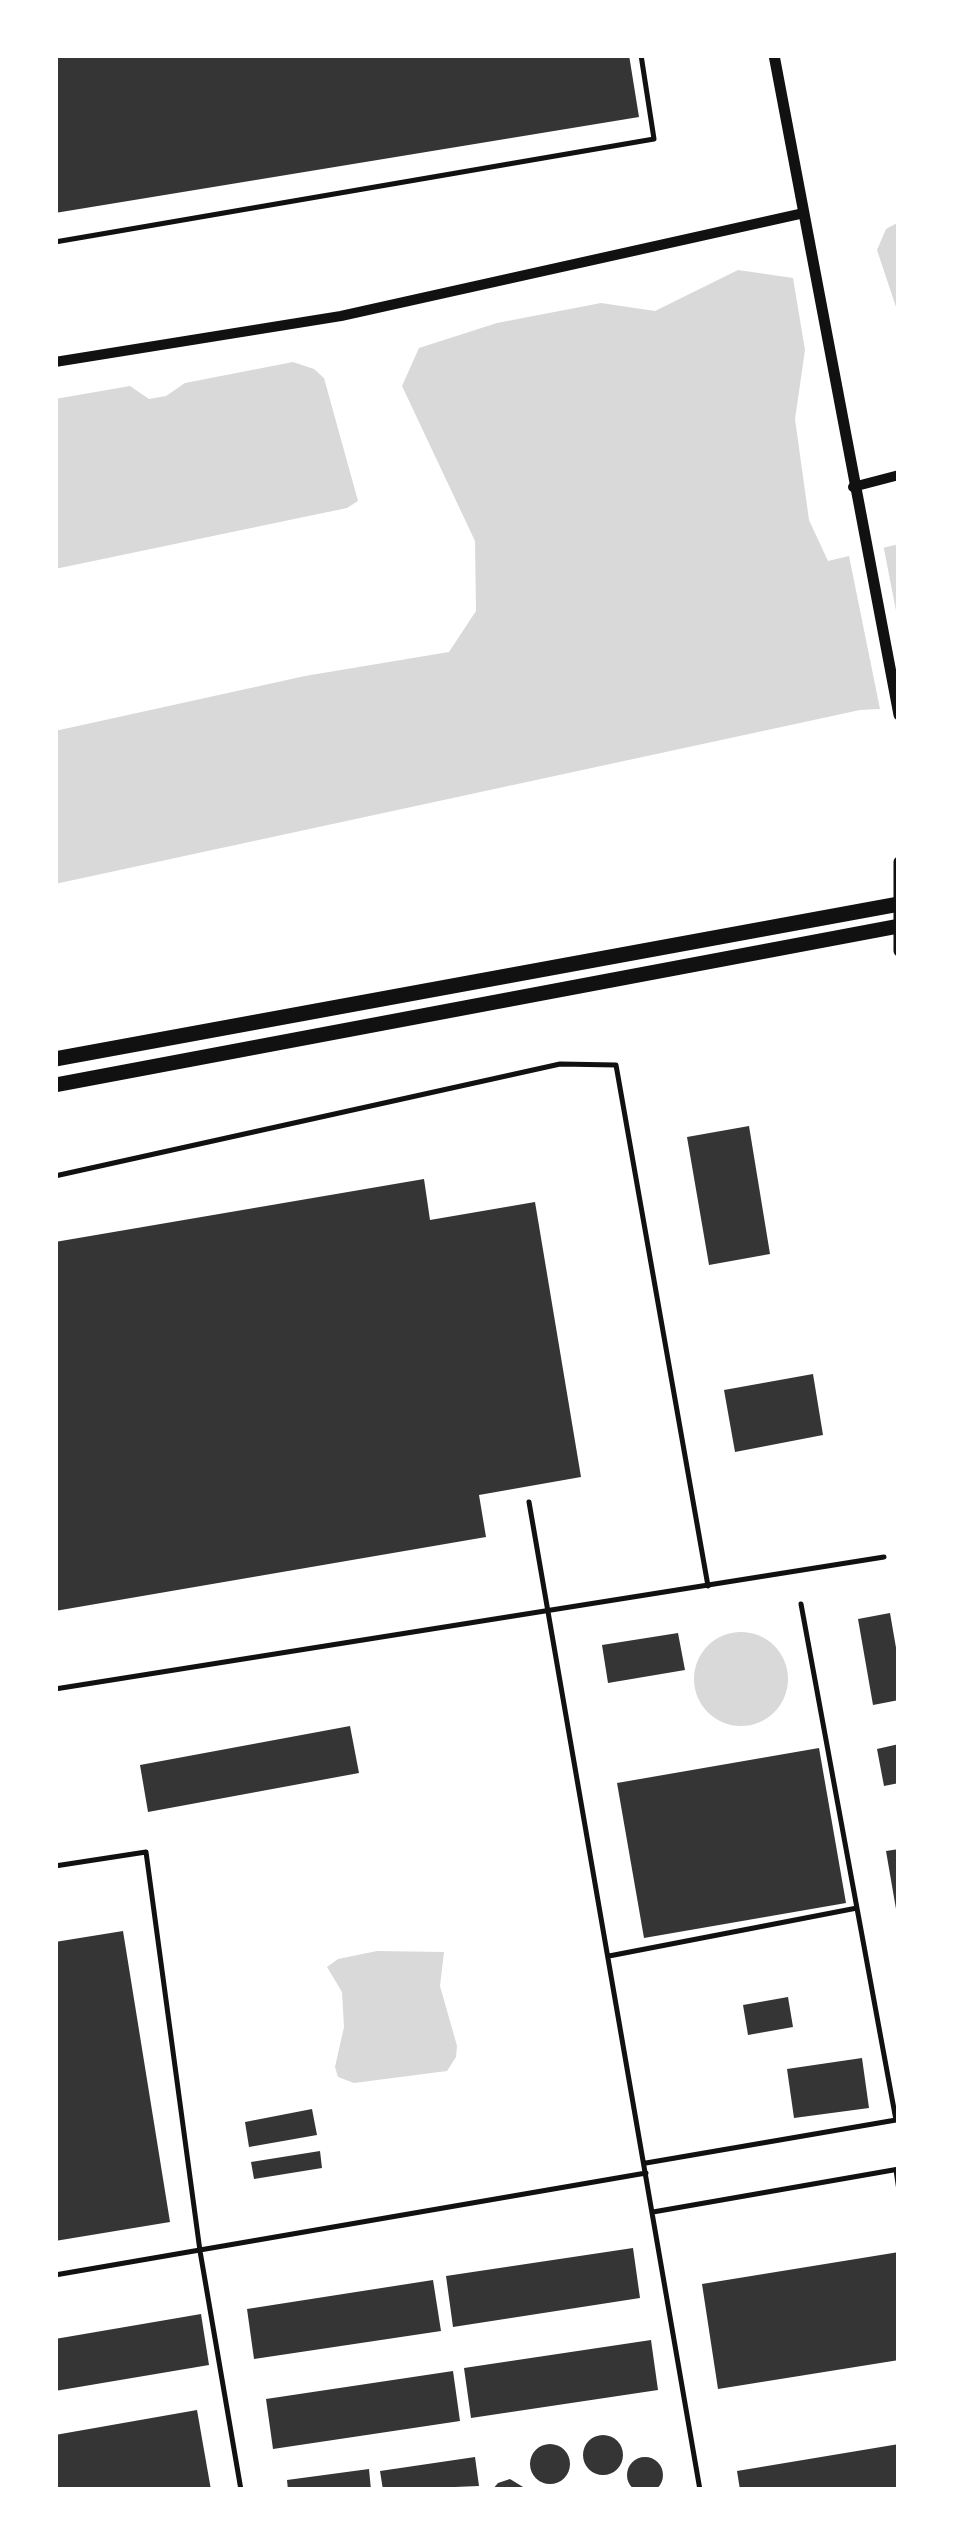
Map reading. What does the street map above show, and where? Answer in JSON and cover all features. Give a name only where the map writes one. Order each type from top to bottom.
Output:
[{"type":"main road","points":[[55,1059],[898,904]]},
{"type":"main road","points":[[55,1085],[897,926]]},
{"type":"street","points":[[774,55],[899,716]]},
{"type":"street","points":[[55,362],[342,316],[804,213]]},
{"type":"street","points":[[853,487],[899,475]]},
{"type":"street","points":[[899,862],[899,950]]},
{"type":"lane","points":[[55,242],[654,138],[641,55]]},
{"type":"lane","points":[[55,1176],[560,1064],[616,1065],[708,1586]]},
{"type":"lane","points":[[530,1502],[700,2490]]},
{"type":"lane","points":[[55,1690],[884,1557]]},
{"type":"lane","points":[[644,2163],[897,2120],[801,1604]]},
{"type":"lane","points":[[55,1866],[146,1852],[200,2251],[240,2490]]},
{"type":"lane","points":[[608,1956],[857,1908]]},
{"type":"lane","points":[[652,2212],[897,2169],[899,2191]]},
{"type":"lane","points":[[55,2275],[646,2173]]},
{"type":"shaded area","points":[[899,222],[899,316],[877,250],[886,229]]},
{"type":"shaded area","points":[[738,270],[793,278],[805,350],[795,419],[809,520],[828,561],[899,544],[899,708],[860,710],[55,884],[55,731],[305,676],[449,652],[476,611],[475,541],[402,386],[419,348],[497,323],[601,303],[655,311]]},
{"type":"shaded area","points":[[293,362],[314,369],[324,378],[358,501],[347,508],[55,569],[55,399],[130,386],[149,399],[166,396],[185,383]]},
{"type":"shaded area","points":[[741,1632],[759,1636],[774,1646],[784,1661],[788,1679],[784,1697],[774,1712],[759,1722],[741,1726],[723,1722],[708,1712],[698,1697],[694,1679],[698,1661],[708,1646],[723,1636]]},
{"type":"shaded area","points":[[377,1951],[444,1952],[440,1986],[457,2046],[456,2057],[447,2071],[354,2083],[338,2077],[335,2067],[344,2027],[342,1992],[327,1967],[338,1959]]},
{"type":"pier","points":[[883,544],[899,626],[899,713],[881,714],[848,551]]},
{"type":"building","points":[[55,55],[629,55],[639,117],[55,213]]},
{"type":"building","points":[[749,1126],[770,1254],[709,1265],[687,1137]]},
{"type":"building","points":[[424,1179],[430,1220],[535,1202],[581,1477],[479,1495],[486,1537],[55,1611],[55,1242]]},
{"type":"building","points":[[813,1374],[823,1435],[735,1452],[724,1390]]},
{"type":"building","points":[[890,1613],[899,1665],[899,1700],[873,1705],[858,1619]]},
{"type":"building","points":[[678,1633],[685,1670],[608,1683],[602,1645]]},
{"type":"building","points":[[350,1726],[359,1773],[148,1812],[140,1765]]},
{"type":"building","points":[[899,1744],[899,1783],[884,1786],[877,1749]]},
{"type":"building","points":[[819,1748],[846,1903],[644,1938],[617,1783]]},
{"type":"building","points":[[899,1849],[899,1908],[896,1909],[886,1851]]},
{"type":"building","points":[[123,1931],[170,2222],[55,2241],[55,1942]]},
{"type":"building","points":[[788,1997],[793,2027],[748,2035],[743,2005]]},
{"type":"building","points":[[862,2058],[869,2108],[794,2118],[787,2069]]},
{"type":"building","points":[[312,2109],[317,2135],[249,2147],[245,2122]]},
{"type":"building","points":[[320,2151],[322,2168],[254,2179],[251,2162]]},
{"type":"building","points":[[633,2248],[640,2298],[453,2327],[446,2276]]},
{"type":"building","points":[[899,2252],[899,2360],[718,2389],[702,2284]]},
{"type":"building","points":[[433,2280],[441,2331],[254,2359],[247,2309]]},
{"type":"building","points":[[201,2314],[209,2365],[55,2391],[55,2339]]},
{"type":"building","points":[[651,2340],[658,2390],[471,2418],[464,2368]]},
{"type":"building","points":[[453,2371],[460,2421],[273,2449],[266,2399]]},
{"type":"building","points":[[197,2410],[211,2490],[55,2490],[55,2435]]},
{"type":"building","points":[[603,2435],[617,2441],[623,2455],[617,2469],[603,2475],[589,2469],[583,2455],[589,2441]]},
{"type":"building","points":[[550,2444],[564,2450],[570,2464],[564,2478],[550,2484],[536,2478],[530,2464],[536,2450]]},
{"type":"building","points":[[899,2444],[899,2490],[740,2490],[737,2471]]},
{"type":"building","points":[[475,2457],[479,2486],[383,2490],[380,2471]]},
{"type":"building","points":[[645,2457],[658,2462],[663,2475],[658,2488],[645,2493],[632,2488],[627,2475],[632,2462]]},
{"type":"building","points":[[369,2469],[371,2490],[288,2490],[287,2480]]},
{"type":"building","points":[[510,2479],[528,2490],[492,2490],[498,2483]]}]
